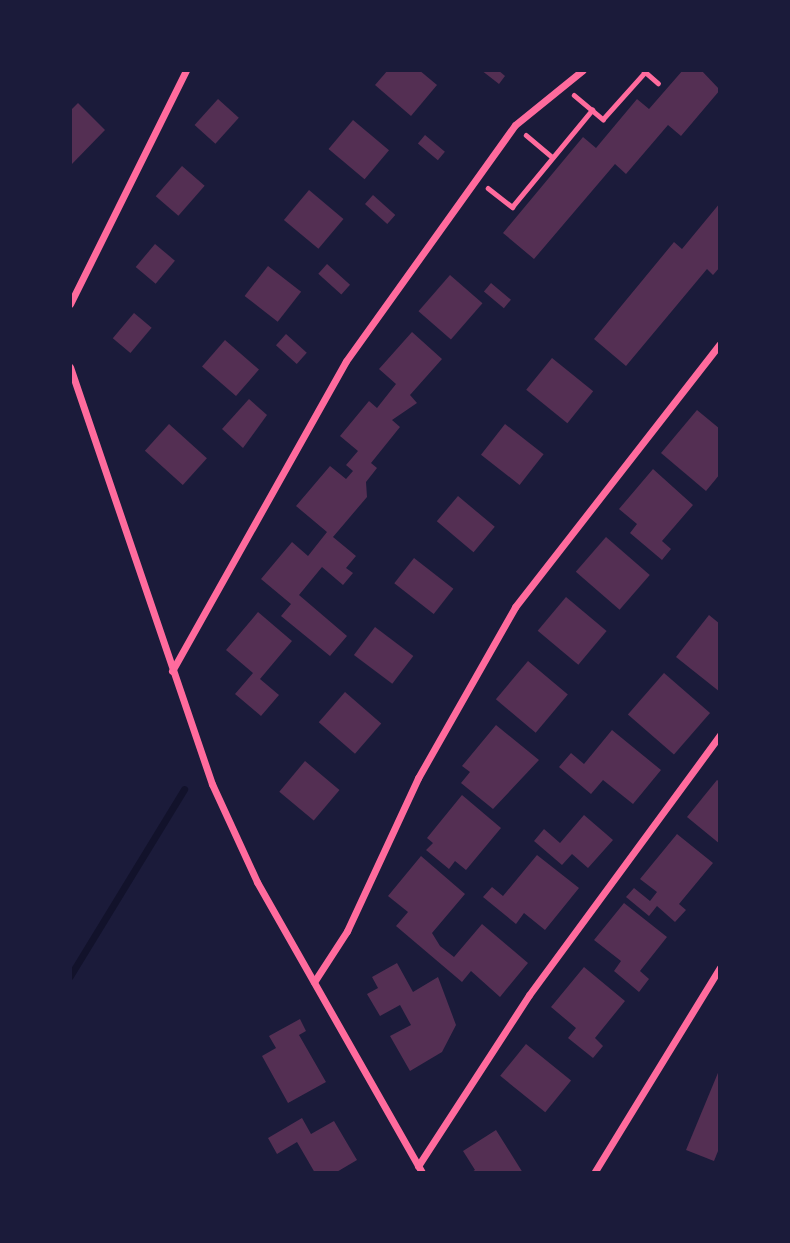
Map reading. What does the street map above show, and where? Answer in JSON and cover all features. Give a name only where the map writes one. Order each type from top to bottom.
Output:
[{"type":"street","points":[[70,304],[186,70]]},
{"type":"street","points":[[172,671],[346,361],[474,178],[515,125],[559,83],[583,70]]},
{"type":"street","points":[[314,982],[347,931],[418,778],[515,607],[720,344]]},
{"type":"street","points":[[70,367],[212,784],[257,882],[420,1170],[529,995],[720,735]]},
{"type":"street","points":[[594,1173],[720,967]]},
{"type":"path","points":[[559,83],[603,119],[644,71],[659,83]]},
{"type":"path","points":[[474,178],[512,207],[592,110]]},
{"type":"path","points":[[515,125],[552,157]]},
{"type":"building","points":[[388,70],[419,70],[437,85],[411,116],[375,85]]},
{"type":"building","points":[[481,70],[498,70],[505,76],[499,84]]},
{"type":"building","points":[[683,70],[701,70],[720,90],[681,136],[668,125],[626,174],[615,164],[534,259],[503,233],[583,137],[596,148],[637,99],[649,109]]},
{"type":"building","points":[[218,99],[239,118],[215,144],[195,125]]},
{"type":"building","points":[[78,103],[105,130],[70,166],[70,111]]},
{"type":"building","points":[[353,120],[389,150],[365,179],[329,149]]},
{"type":"building","points":[[425,135],[445,152],[438,160],[418,143]]},
{"type":"building","points":[[182,166],[205,186],[178,216],[156,196]]},
{"type":"building","points":[[309,190],[343,219],[318,249],[284,220]]},
{"type":"building","points":[[373,195],[395,215],[387,224],[365,204]]},
{"type":"building","points":[[720,203],[720,267],[713,275],[707,269],[626,366],[594,339],[674,242],[682,249]]},
{"type":"building","points":[[155,244],[175,261],[156,284],[136,267]]},
{"type":"building","points":[[327,264],[350,285],[341,294],[318,274]]},
{"type":"building","points":[[268,266],[301,292],[278,322],[245,296]]},
{"type":"building","points":[[450,275],[482,303],[451,339],[419,311]]},
{"type":"building","points":[[491,283],[511,300],[504,308],[484,291]]},
{"type":"building","points":[[134,313],[152,328],[130,353],[113,338]]},
{"type":"building","points":[[412,332],[442,359],[410,395],[417,403],[392,420],[400,427],[371,463],[377,468],[366,482],[367,497],[333,537],[356,556],[346,568],[353,573],[343,585],[322,567],[299,595],[347,636],[330,656],[281,616],[291,604],[261,579],[292,542],[308,556],[327,532],[296,506],[330,466],[346,479],[353,471],[346,465],[358,451],[340,436],[369,401],[377,408],[396,384],[379,369]]},
{"type":"building","points":[[286,334],[307,353],[297,364],[276,345]]},
{"type":"building","points":[[225,340],[259,370],[236,396],[202,366]]},
{"type":"building","points":[[552,358],[593,391],[567,423],[526,390]]},
{"type":"building","points":[[249,399],[267,415],[243,448],[222,429]]},
{"type":"building","points":[[697,410],[720,429],[720,474],[706,491],[661,453]]},
{"type":"building","points":[[169,424],[207,458],[183,485],[145,451]]},
{"type":"building","points":[[505,424],[544,454],[520,485],[481,455]]},
{"type":"building","points":[[653,469],[693,505],[662,541],[671,549],[662,560],[630,533],[637,524],[619,509]]},
{"type":"building","points":[[458,496],[495,527],[474,552],[437,521]]},
{"type":"building","points":[[606,537],[650,575],[620,610],[576,572]]},
{"type":"building","points":[[414,558],[453,589],[434,614],[394,583]]},
{"type":"building","points":[[566,597],[607,631],[578,665],[538,631]]},
{"type":"building","points":[[258,612],[292,641],[260,679],[279,695],[261,716],[235,694],[253,673],[226,650]]},
{"type":"building","points":[[709,615],[720,624],[720,692],[676,657]]},
{"type":"building","points":[[375,627],[413,656],[392,684],[354,655]]},
{"type":"building","points":[[528,661],[568,694],[536,733],[496,699]]},
{"type":"building","points":[[664,673],[710,713],[674,755],[628,715]]},
{"type":"building","points":[[345,692],[381,723],[355,754],[319,722]]},
{"type":"building","points":[[496,725],[539,760],[493,809],[461,783],[470,772],[462,766]]},
{"type":"building","points":[[612,730],[661,770],[633,804],[603,780],[591,794],[559,767],[571,753],[584,764]]},
{"type":"building","points":[[305,761],[339,790],[314,821],[279,792]]},
{"type":"building","points":[[717,780],[720,782],[720,844],[687,817]]},
{"type":"building","points":[[462,795],[501,828],[466,870],[455,861],[449,869],[426,850],[433,843],[427,838]]},
{"type":"building","points":[[584,815],[613,840],[588,868],[572,854],[562,865],[534,841],[544,829],[560,843]]},
{"type":"building","points":[[677,834],[713,863],[679,904],[686,910],[675,922],[657,906],[649,916],[626,897],[634,888],[650,901],[657,892],[640,879]]},
{"type":"building","points":[[537,855],[579,888],[545,930],[524,913],[516,924],[483,897],[492,887],[503,896]]},
{"type":"building","points":[[421,856],[465,894],[432,933],[440,946],[454,957],[482,924],[528,963],[500,997],[471,971],[462,982],[396,926],[408,912],[388,896]]},
{"type":"building","points":[[624,903],[667,937],[640,971],[649,979],[639,992],[614,971],[621,961],[594,940]]},
{"type":"building","points":[[397,963],[413,992],[438,977],[456,1025],[442,1052],[410,1071],[390,1036],[411,1025],[400,1005],[380,1016],[367,994],[378,988],[372,977]]},
{"type":"building","points":[[584,967],[625,1001],[595,1038],[603,1046],[593,1058],[568,1038],[576,1028],[551,1007]]},
{"type":"building","points":[[300,1019],[306,1031],[299,1035],[326,1082],[288,1103],[262,1056],[276,1048],[269,1036]]},
{"type":"building","points":[[526,1044],[571,1081],[545,1112],[500,1076]]},
{"type":"building","points":[[720,1068],[720,1146],[714,1161],[686,1150]]},
{"type":"building","points":[[302,1118],[311,1134],[334,1121],[357,1160],[335,1173],[315,1173],[297,1142],[277,1154],[268,1138]]},
{"type":"building","points":[[496,1130],[523,1173],[470,1173],[475,1170],[463,1151]]},
{"type":"waterway","points":[[70,976],[184,789]]}]
